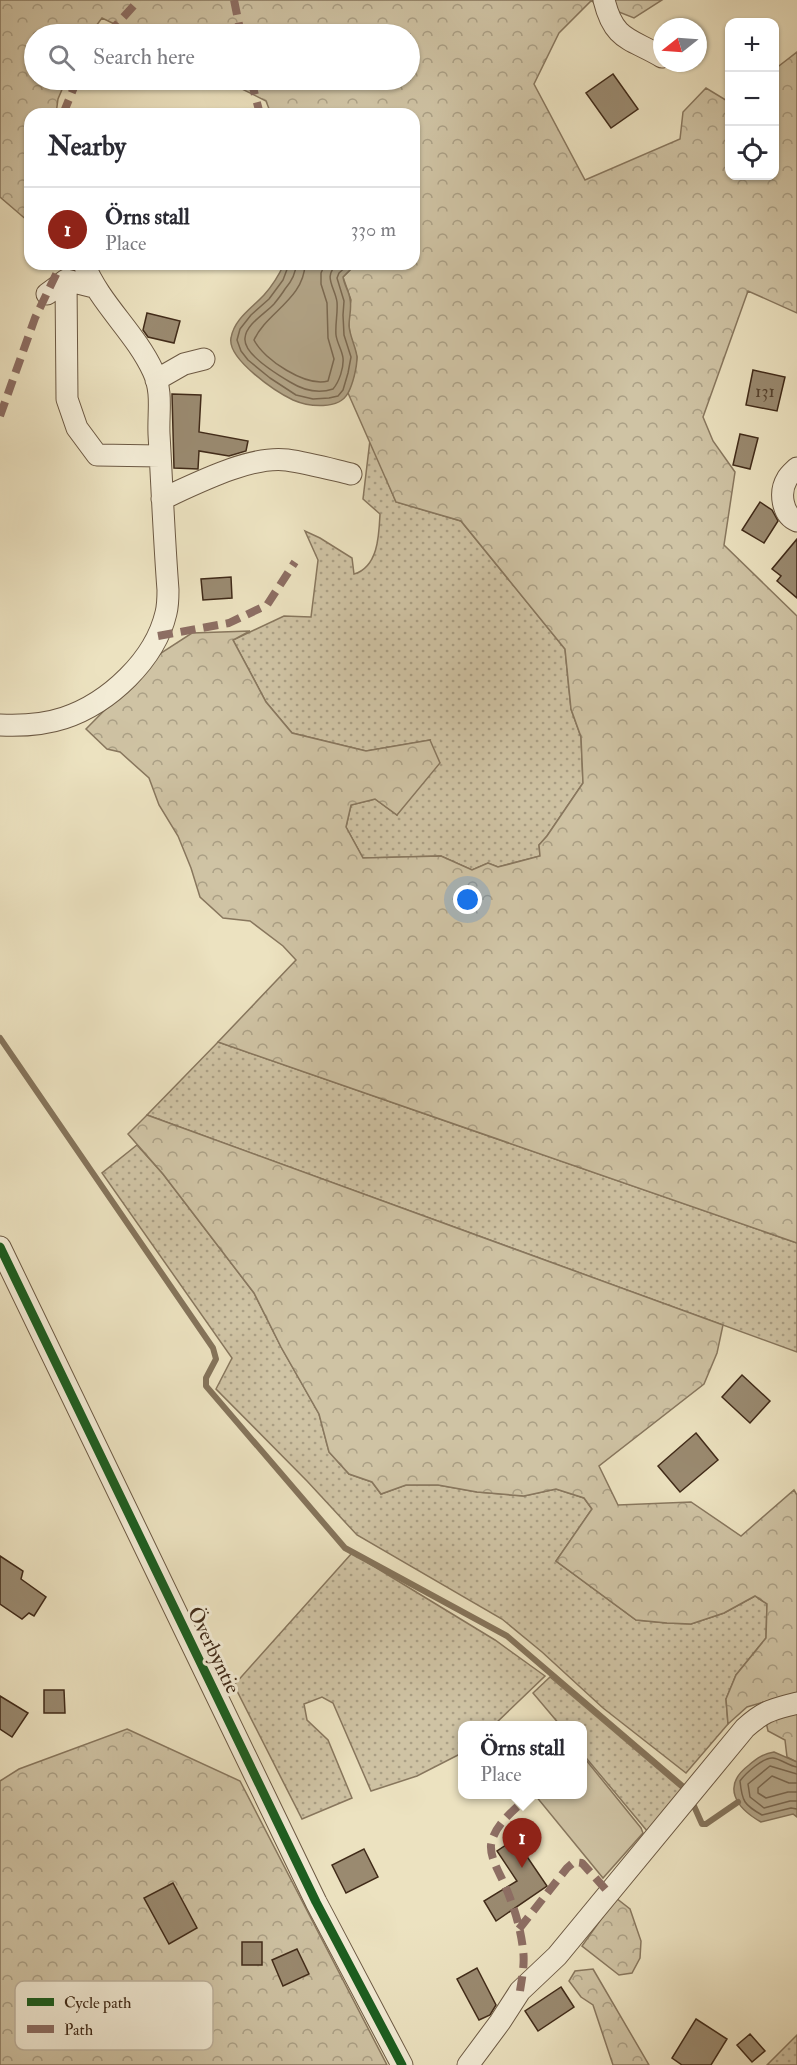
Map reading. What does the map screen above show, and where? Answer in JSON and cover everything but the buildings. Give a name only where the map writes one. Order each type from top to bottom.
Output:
[{"type":"street","points":[[604,0],[614,27],[624,38],[653,52]]},
{"type":"street","points":[[0,725],[42,724],[87,708],[106,695],[141,662],[158,636],[167,611],[168,590],[159,428],[161,395],[154,372],[94,287],[87,270]]},
{"type":"street","points":[[46,294],[66,280],[94,287]]},
{"type":"street","points":[[66,280],[67,399],[77,428],[97,454],[160,456]]},
{"type":"street","points":[[156,380],[184,364],[204,359]]},
{"type":"street","points":[[162,499],[220,473],[255,463],[285,459],[351,474]]},
{"type":"street","points":[[797,468],[787,479],[783,497],[784,507],[791,518],[797,521]]},
{"type":"street","name":"Överbyntie","points":[[0,1247],[316,1902],[402,2065]]},
{"type":"street","points":[[468,2065],[520,1991],[557,1956],[745,1728],[763,1713],[797,1703]]},
{"type":"green space","points":[[0,0],[662,0],[634,18],[591,1],[559,33],[534,84],[585,180],[680,139],[683,112],[706,88],[725,100],[725,180],[779,180],[779,66],[797,52],[797,313],[748,291],[703,417],[713,441],[735,472],[724,545],[797,616],[797,1243],[218,1042],[296,960],[283,946],[250,921],[223,918],[200,897],[178,836],[159,805],[149,778],[120,752],[107,749],[86,729],[161,653],[192,633],[250,631],[233,640],[266,702],[292,733],[366,751],[430,740],[440,763],[397,815],[375,799],[351,805],[346,827],[363,858],[441,856],[472,870],[488,863],[498,867],[540,856],[539,845],[583,783],[581,737],[571,709],[565,649],[461,521],[396,502],[348,393],[357,357],[350,335],[348,314],[351,300],[343,277],[350,270],[420,270],[420,108],[269,108],[266,101],[244,90],[420,90],[420,24],[114,24],[102,18],[98,24],[24,24],[24,90],[62,90],[57,108],[24,108],[24,218],[0,197]]},
{"type":"green space","points":[[370,440],[396,502],[461,521],[565,649],[571,709],[581,737],[583,783],[539,845],[540,856],[498,867],[488,863],[472,870],[441,856],[363,858],[346,827],[351,805],[375,799],[397,815],[430,740],[366,751],[292,733],[266,702],[233,640],[284,616],[311,617],[318,560],[305,531],[352,558],[354,574],[368,565],[373,558],[379,532],[380,514],[363,499]]},
{"type":"green space","points":[[218,1042],[797,1243],[797,1352],[147,1115]]},
{"type":"green space","points":[[147,1115],[723,1325],[717,1353],[704,1384],[599,1466],[618,1505],[691,1502],[741,1536],[794,1490],[797,1495],[797,1695],[784,1696],[747,1707],[728,1724],[726,1699],[736,1675],[766,1638],[767,1604],[755,1596],[724,1613],[691,1624],[636,1620],[556,1561],[592,1509],[584,1498],[556,1489],[524,1496],[477,1492],[438,1485],[406,1485],[381,1494],[372,1482],[349,1474],[329,1452],[319,1414],[254,1293],[163,1174],[128,1134]]},
{"type":"green space","points":[[137,1145],[163,1174],[254,1293],[319,1414],[329,1452],[349,1474],[372,1482],[381,1494],[406,1485],[438,1485],[477,1492],[524,1496],[556,1489],[584,1498],[592,1509],[556,1561],[636,1620],[691,1624],[724,1613],[755,1596],[767,1604],[766,1638],[736,1675],[726,1699],[728,1724],[686,1773],[603,1708],[502,1619],[357,1535],[216,1389],[232,1358],[102,1173]]},
{"type":"green space","points":[[352,1553],[495,1640],[545,1676],[498,1721],[458,1721],[458,1755],[417,1776],[371,1791],[333,1703],[322,1697],[304,1704],[307,1720],[328,1740],[352,1798],[302,1819],[234,1685]]},
{"type":"green space","points":[[550,1677],[685,1792],[648,1832],[587,1759],[587,1721],[557,1721],[533,1693]]},
{"type":"green space","points":[[797,1710],[797,1762],[787,1757],[785,1740],[768,1731],[766,1722]]},
{"type":"green space","points":[[127,1729],[240,1781],[387,2065],[0,2065],[0,1781],[19,1769]]},
{"type":"green space","points":[[587,1761],[643,1833],[603,1878],[538,1799],[587,1799]]},
{"type":"green space","points":[[616,1898],[630,1909],[641,1941],[640,1958],[632,1973],[619,1975],[582,1946]]},
{"type":"green space","points":[[593,1969],[649,2065],[613,2065],[593,2005],[581,1997],[569,1981],[575,1971]]},
{"type":"green space","points":[[797,2035],[797,2065],[767,2065]]},
{"type":"water","points":[[281,270],[350,270],[343,277],[351,302],[349,326],[357,357],[348,393],[338,402],[323,406],[293,400],[254,374],[244,365],[232,346],[231,338],[236,325],[267,292]]},
{"type":"water","points":[[774,1752],[797,1762],[797,1817],[793,1814],[761,1822],[739,1803],[734,1789],[740,1773],[760,1757]]},
{"type":"waterway","points":[[0,1038],[213,1348],[216,1359],[206,1378],[206,1386],[345,1548],[507,1636],[687,1790]]},
{"type":"waterway","points":[[694,1806],[702,1824],[706,1824],[738,1802]]},
{"type":"marked path","points":[[117,24],[139,0]]},
{"type":"marked path","points":[[234,0],[239,24]]},
{"type":"marked path","points":[[65,108],[73,90]]},
{"type":"marked path","points":[[254,90],[258,108]]},
{"type":"marked path","points":[[0,416],[35,318],[58,270]]},
{"type":"marked path","points":[[158,636],[229,623],[267,605],[295,562]]},
{"type":"marked path","points":[[520,1991],[524,1960],[521,1934],[512,1903],[494,1861],[491,1845],[500,1825],[526,1799]]},
{"type":"marked path","points":[[519,1929],[574,1862],[582,1863],[609,1893]]},
{"type":"cycle path","points":[[0,1247],[316,1902],[402,2065]]},
{"type":"place","name":"Örns stall","points":[[522,1868]]}]
